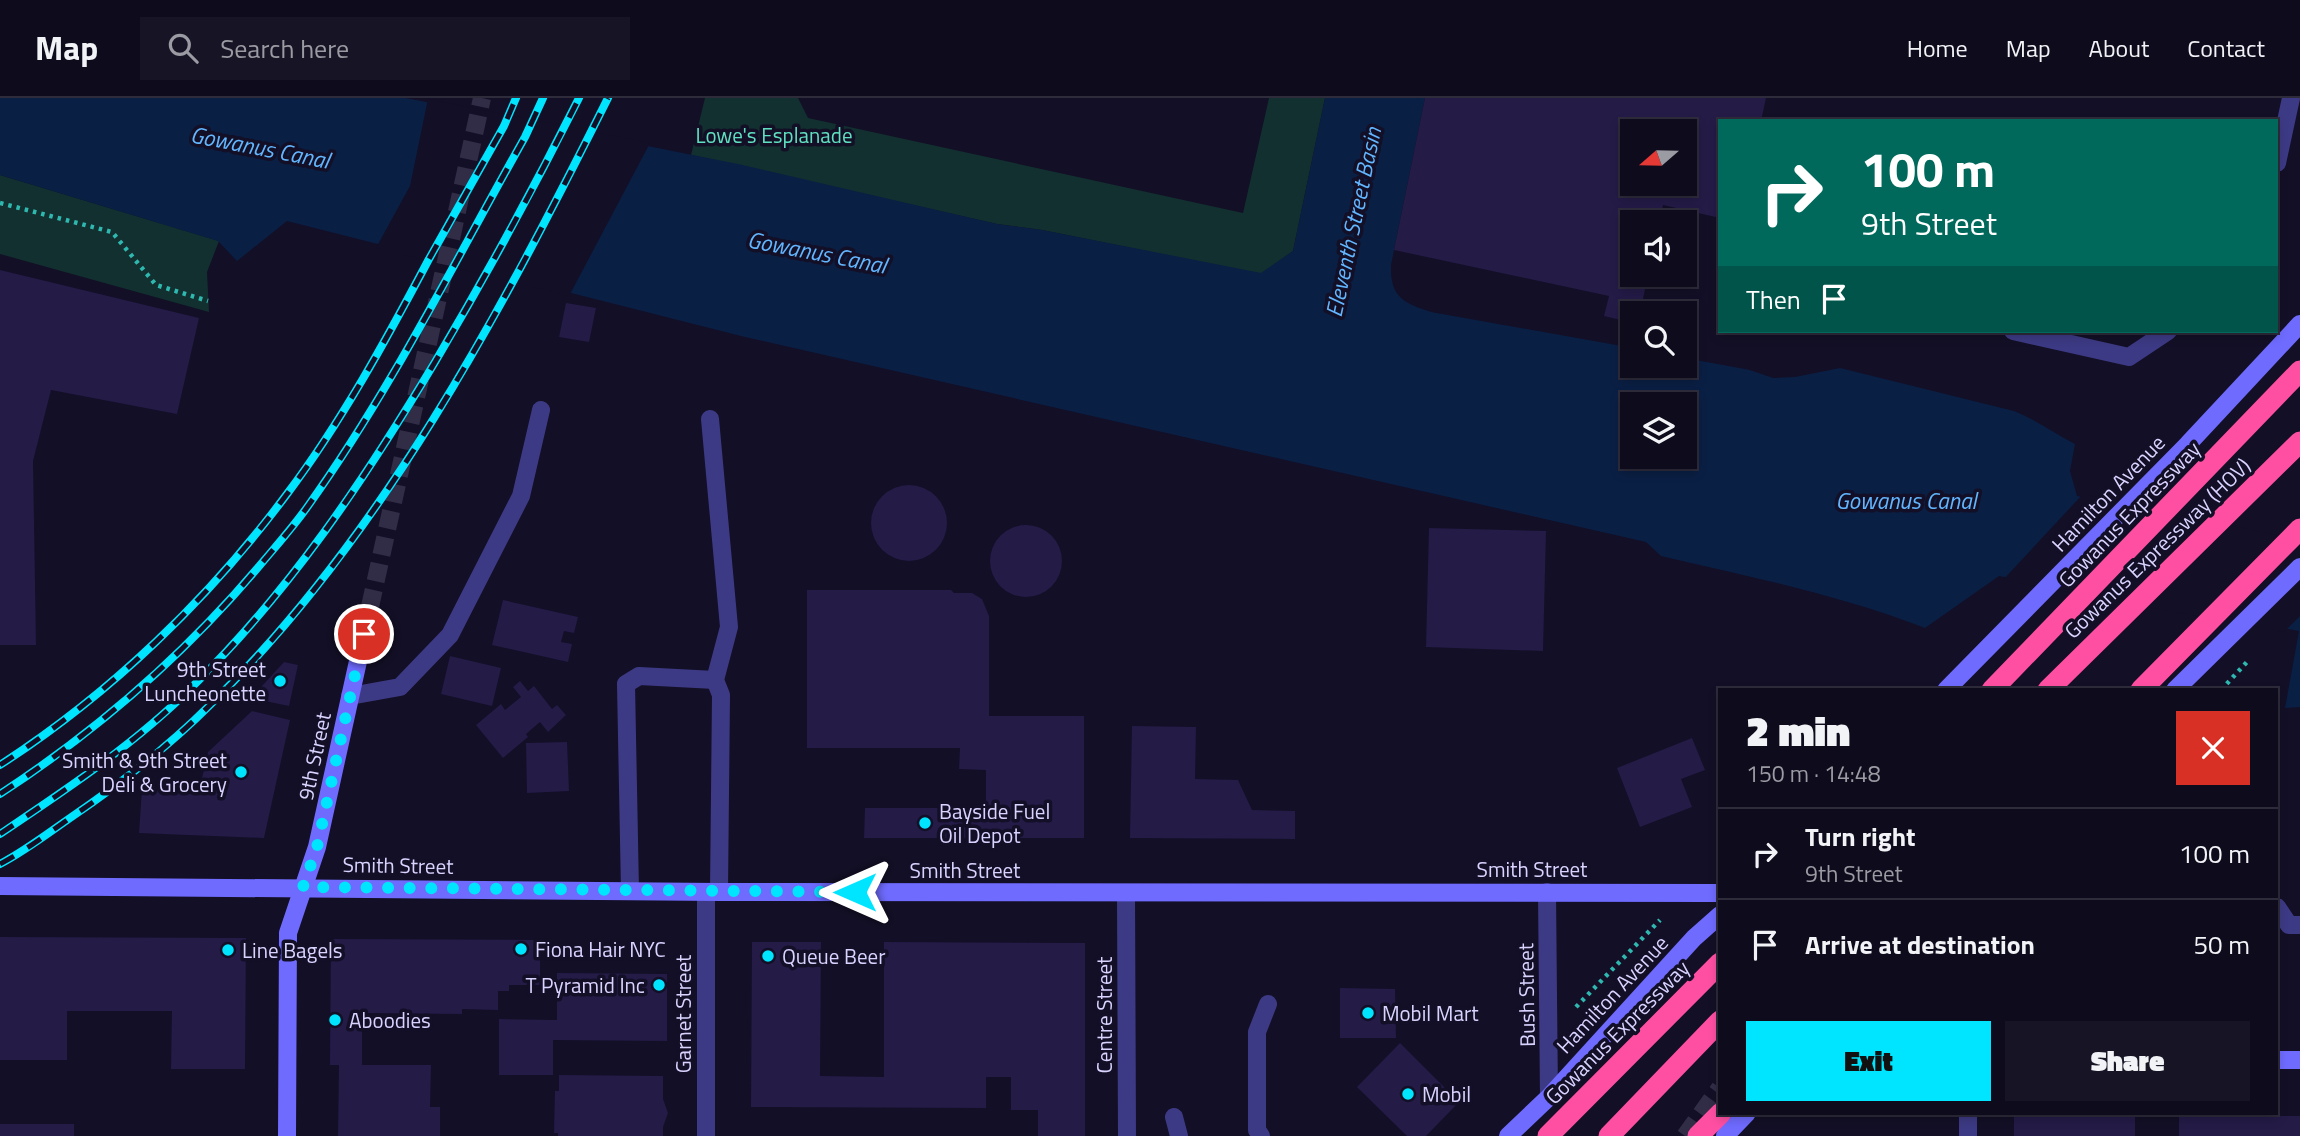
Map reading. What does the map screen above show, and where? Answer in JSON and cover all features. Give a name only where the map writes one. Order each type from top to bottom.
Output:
[{"type":"highway","name":"Gowanus Expressway","points":[[1994,688],[2300,371]]},
{"type":"highway","name":"Gowanus Expressway (HOV)","points":[[2050,688],[2300,442]]},
{"type":"highway","points":[[2143,688],[2300,529]]},
{"type":"highway","name":"Gowanus Expressway","points":[[1548,1136],[1718,965]]},
{"type":"highway","points":[[1609,1136],[1718,1023]]},
{"type":"highway","points":[[1698,1136],[1719,1115]]},
{"type":"street","points":[[2278,158],[2291,98]]},
{"type":"street","name":"Hamilton Avenue","points":[[1948,688],[2188,444],[2300,324]]},
{"type":"street","points":[[2022,333],[2129,358],[2165,333]]},
{"type":"street","points":[[350,696],[400,687],[450,635],[521,496],[541,410]]},
{"type":"street","points":[[630,891],[626,684],[639,676],[715,680],[729,627],[710,419]]},
{"type":"street","points":[[2177,688],[2300,566]]},
{"type":"street","name":"9th Street","points":[[287,1136],[288,933],[317,847],[364,634]]},
{"type":"street","name":"Garnet Street","points":[[706,1136],[721,695],[715,680]]},
{"type":"street","name":"Smith Street","points":[[0,886],[713,892],[1718,893]]},
{"type":"street","name":"Bush Street","points":[[1547,892],[1549,1097]]},
{"type":"street","name":"Centre Street","points":[[1126,893],[1127,1136]]},
{"type":"street","points":[[2278,908],[2289,925],[2300,925]]},
{"type":"street","name":"Hamilton Avenue","points":[[1508,1136],[1549,1097],[1694,938],[1718,917]]},
{"type":"street","points":[[1261,1136],[1257,1130],[1257,1032],[1268,1004]]},
{"type":"street","points":[[2278,1060],[2300,1060]]},
{"type":"street","points":[[1725,1136],[1746,1115]]},
{"type":"street","points":[[1968,1115],[1968,1136]]},
{"type":"street","points":[[1174,1117],[1179,1136]]},
{"type":"path","points":[[0,203],[112,232],[156,285],[208,300]]},
{"type":"path","points":[[1571,1013],[1660,920]]},
{"type":"green space","name":"Lowe's Esplanade","points":[[705,98],[798,98],[808,118],[1243,213],[1269,98],[1325,98],[1293,251],[1261,274],[1042,230],[997,224],[691,155]]},
{"type":"green space","points":[[0,175],[219,241],[207,272],[209,312],[0,254]]},
{"type":"water","name":"Gowanus Canal","points":[[0,98],[406,98],[738,164],[997,224],[1042,230],[1261,273],[1293,251],[1325,98],[1425,98],[1391,265],[1393,285],[1406,302],[1431,312],[1620,346],[1620,378],[1697,378],[1697,360],[1750,370],[1773,378],[1795,377],[1840,368],[2014,411],[2075,444],[2070,471],[2077,496],[2300,544],[2300,707],[2285,708],[2299,631],[1999,576],[1925,628],[1827,596],[1661,556],[1646,542],[745,337],[287,221],[237,261],[218,241],[0,175]]},
{"type":"pier","points":[[428,99],[650,143],[569,296],[376,248],[410,186]]},
{"type":"pier","points":[[2083,494],[2300,540],[2300,616],[2284,632],[2003,580]]},
{"type":"building","points":[[1425,98],[1766,98],[1761,119],[1718,119],[1718,218],[1697,213],[1697,210],[1663,205],[1662,210],[1620,210],[1620,287],[1645,287],[1643,301],[1620,301],[1620,320],[1604,316],[1609,296],[1394,250]]},
{"type":"building","points":[[0,270],[199,318],[177,414],[51,390],[33,461],[36,645],[0,645]]},
{"type":"building","points":[[566,303],[596,308],[589,342],[559,337]]},
{"type":"building","points":[[902,485],[916,485],[930,491],[941,502],[947,523],[944,538],[936,550],[916,561],[902,561],[888,555],[877,544],[871,530],[871,516],[877,502],[888,491]]},
{"type":"building","points":[[1026,525],[1046,531],[1056,541],[1062,561],[1056,581],[1046,591],[1026,597],[1006,591],[996,581],[990,561],[996,541],[1006,531]]},
{"type":"building","points":[[1429,528],[1546,531],[1543,651],[1426,647]]},
{"type":"building","points":[[807,590],[951,590],[954,593],[972,593],[982,599],[989,616],[989,716],[1084,716],[1084,838],[864,838],[865,808],[986,808],[986,770],[959,769],[960,748],[807,748]]},
{"type":"building","points":[[503,600],[578,617],[574,633],[564,631],[561,642],[572,644],[568,662],[492,645]]},
{"type":"building","points":[[450,656],[501,668],[492,706],[441,694]]},
{"type":"building","name":"9th Street Luncheonette","points":[[284,662],[298,665],[289,706],[251,698]]},
{"type":"building","points":[[520,681],[528,691],[534,686],[552,709],[557,705],[566,715],[548,732],[540,722],[526,734],[528,737],[503,758],[476,725],[501,704],[505,710],[521,697],[513,687]]},
{"type":"building","points":[[252,711],[290,720],[264,838],[139,833],[142,789],[199,791],[208,752]]},
{"type":"building","points":[[1132,726],[1196,727],[1195,779],[1238,780],[1252,810],[1295,811],[1295,839],[1130,838]]},
{"type":"building","points":[[1692,738],[1705,770],[1681,779],[1692,807],[1640,827],[1617,768]]},
{"type":"building","points":[[567,742],[569,791],[527,793],[526,743]]},
{"type":"building","points":[[0,937],[246,938],[245,1069],[171,1069],[172,1011],[67,1011],[67,1060],[0,1060]]},
{"type":"building","points":[[331,939],[540,940],[540,985],[509,985],[509,991],[498,991],[498,1010],[462,1009],[462,1014],[362,1013],[362,1065],[431,1065],[430,1107],[440,1107],[440,1136],[338,1136],[339,1065],[330,1065]]},
{"type":"building","points":[[752,942],[821,942],[820,1076],[884,1077],[884,942],[1085,943],[1085,1136],[1038,1136],[1038,1110],[1011,1110],[1011,1077],[986,1077],[986,1108],[751,1107]]},
{"type":"building","points":[[557,973],[667,974],[667,1041],[553,1040],[553,1075],[499,1075],[499,1019],[557,1020]]},
{"type":"building","name":"Mobil Mart","points":[[1340,988],[1395,989],[1396,1038],[1340,1038]]},
{"type":"building","name":"Mobil","points":[[1400,1043],[1459,1102],[1426,1136],[1407,1136],[1357,1087]]},
{"type":"building","points":[[559,1075],[663,1076],[663,1099],[668,1113],[663,1136],[558,1136],[558,1133],[554,1133],[555,1091],[559,1091]]},
{"type":"building","points":[[2014,1115],[2135,1115],[2135,1136],[2014,1136]]},
{"type":"building","points":[[2179,1115],[2300,1116],[2300,1136],[2179,1136]]},
{"type":"building","points":[[0,1124],[74,1124],[74,1136],[0,1136]]},
{"type":"tunnel","points":[[364,634],[482,98]]},
{"type":"tunnel","points":[[1685,1136],[1718,1091]]},
{"type":"railway","points":[[0,765],[41,737],[119,676],[191,607],[257,533],[307,466],[362,380],[504,126],[516,98]]},
{"type":"railway","points":[[0,794],[72,744],[171,659],[232,597],[297,521],[395,371],[525,137],[543,98]]},
{"type":"railway","points":[[0,834],[100,765],[170,708],[228,650],[293,573],[353,491],[435,362],[509,232],[579,98]]},
{"type":"railway","points":[[0,864],[107,792],[177,736],[272,640],[330,570],[384,495],[481,339],[608,98]]},
{"type":"place","name":"9th Street Luncheonette","points":[[280,681]]},
{"type":"place","name":"Smith & 9th Street Deli & Grocery","points":[[241,772]]},
{"type":"place","name":"Bayside Fuel Oil Depot","points":[[925,823]]},
{"type":"place","name":"Fiona Hair NYC","points":[[521,949]]},
{"type":"place","name":"Line Bagels","points":[[228,950]]},
{"type":"place","name":"Queue Beer","points":[[768,956]]},
{"type":"place","name":"T Pyramid Inc","points":[[659,985]]},
{"type":"place","name":"Mobil Mart","points":[[1368,1013]]},
{"type":"place","name":"Aboodies","points":[[335,1020]]},
{"type":"place","name":"Mobil","points":[[1408,1094]]},
{"type":"route","points":[[364,634],[317,847],[303,887],[855,892]]},
{"type":"water label","name":"Eleventh Street Basin","points":[[1353,222]]}]
